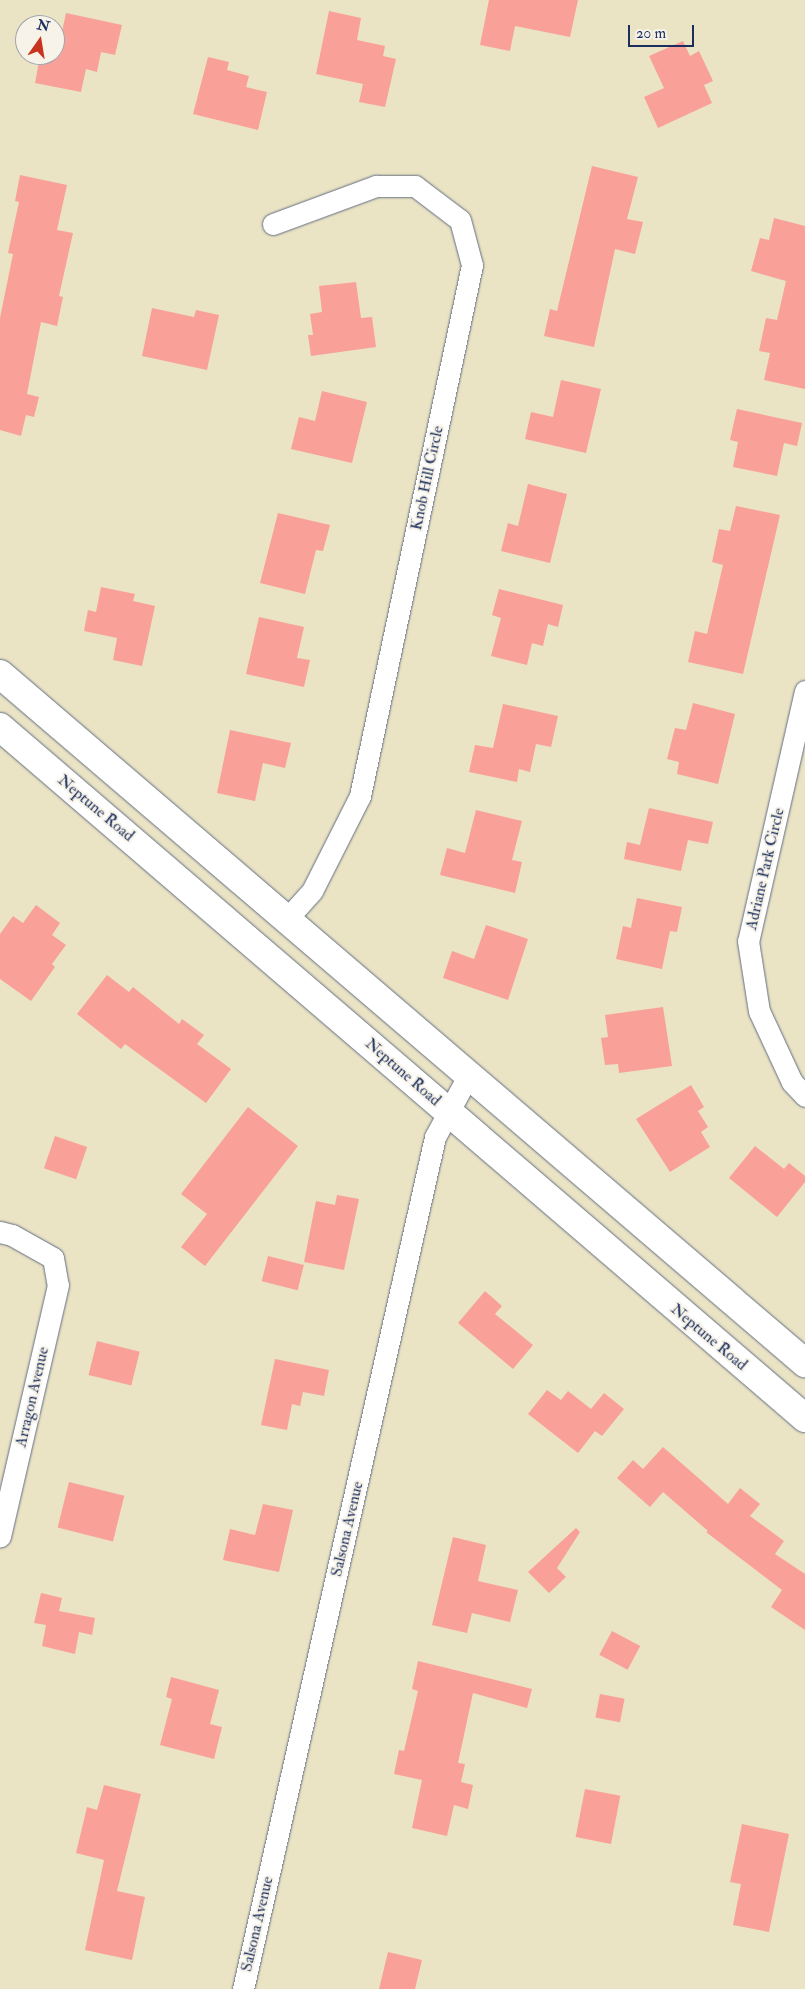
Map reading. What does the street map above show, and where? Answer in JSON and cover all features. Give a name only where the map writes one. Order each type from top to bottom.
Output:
[{"type":"main road","points":[[0,674],[805,1363]]},
{"type":"main road","name":"Neptune Road","points":[[0,727],[805,1418]]},
{"type":"street","name":"Knob Hill Circle","points":[[273,224],[376,186],[415,186],[460,220],[472,265],[360,796],[312,891],[287,919]]},
{"type":"street","name":"Adriane Park Circle","points":[[805,691],[748,941],[759,1011],[792,1082],[805,1096]]},
{"type":"street","name":"Salsona Avenue","points":[[243,1989],[436,1137],[468,1076]]},
{"type":"street","name":"Arragon Avenue","points":[[0,1232],[12,1235],[53,1258],[58,1285],[0,1536]]},
{"type":"building","points":[[489,0],[578,0],[570,37],[515,26],[510,51],[480,45]]},
{"type":"building","points":[[329,11],[361,18],[357,40],[385,46],[383,56],[396,59],[385,107],[359,102],[363,84],[316,74]]},
{"type":"building","points":[[66,13],[122,25],[115,55],[101,52],[97,72],[86,69],[81,92],[35,83],[38,65],[65,65]]},
{"type":"building","points":[[683,41],[690,56],[699,51],[713,81],[704,85],[712,103],[658,128],[644,97],[664,88],[649,56]]},
{"type":"building","points":[[208,57],[229,62],[227,70],[249,76],[246,87],[267,92],[258,130],[193,114]]},
{"type":"building","points":[[592,166],[638,177],[627,219],[643,222],[635,254],[615,249],[594,347],[544,336],[550,309],[557,311]]},
{"type":"building","points":[[20,175],[67,185],[57,230],[73,233],[59,296],[63,297],[57,326],[41,322],[27,394],[39,397],[34,417],[26,415],[21,436],[0,430],[0,318],[13,254],[8,253],[19,202],[15,201]]},
{"type":"building","points":[[774,218],[805,226],[805,389],[764,380],[770,353],[759,351],[766,318],[777,320],[786,281],[751,271],[760,238],[769,240]]},
{"type":"building","points":[[356,282],[361,318],[372,317],[376,347],[311,356],[308,335],[313,335],[310,314],[322,312],[319,286]]},
{"type":"building","points":[[152,308],[194,317],[196,310],[219,315],[207,370],[142,356]]},
{"type":"building","points":[[561,380],[601,389],[586,453],[525,439],[531,412],[553,417]]},
{"type":"building","points":[[322,391],[367,402],[352,463],[291,449],[299,417],[315,421]]},
{"type":"building","points":[[737,409],[802,423],[797,446],[784,443],[777,476],[733,467],[738,442],[730,440]]},
{"type":"building","points":[[528,484],[567,494],[550,563],[501,551],[508,523],[518,526]]},
{"type":"building","points":[[736,506],[780,515],[743,674],[688,662],[695,631],[707,634],[723,565],[712,562],[719,529],[730,531]]},
{"type":"building","points":[[278,513],[330,525],[323,551],[316,550],[305,594],[260,583]]},
{"type":"building","points":[[101,587],[135,594],[133,601],[155,606],[142,666],[113,660],[117,638],[84,631],[88,610],[96,612]]},
{"type":"building","points":[[499,589],[563,605],[558,627],[548,624],[543,646],[532,643],[527,665],[491,656],[501,618],[492,615]]},
{"type":"building","points":[[259,617],[304,627],[297,658],[310,660],[304,687],[246,674]]},
{"type":"building","points":[[693,703],[735,714],[718,784],[677,774],[679,762],[667,759],[675,728],[686,730]]},
{"type":"building","points":[[503,704],[558,716],[551,747],[536,744],[530,772],[519,769],[517,782],[469,772],[475,745],[493,748]]},
{"type":"building","points":[[230,730],[291,743],[285,768],[263,763],[255,801],[217,793]]},
{"type":"building","points":[[649,808],[713,822],[708,844],[688,840],[681,871],[624,859],[627,842],[640,845]]},
{"type":"building","points":[[476,810],[522,821],[512,860],[522,862],[515,893],[440,875],[447,848],[465,853]]},
{"type":"building","points":[[637,898],[682,907],[677,932],[670,931],[662,969],[616,959],[623,926],[631,928]]},
{"type":"building","points":[[36,905],[60,923],[52,935],[66,945],[52,964],[55,967],[31,1001],[0,979],[0,934],[13,916],[23,923]]},
{"type":"building","points":[[486,925],[528,939],[508,1000],[443,978],[452,951],[474,959]]},
{"type":"building","points":[[107,975],[129,992],[133,987],[179,1024],[182,1019],[204,1035],[197,1044],[231,1069],[206,1103],[125,1044],[121,1049],[77,1014]]},
{"type":"building","points":[[663,1007],[672,1066],[619,1073],[618,1064],[605,1065],[601,1038],[608,1037],[605,1015]]},
{"type":"building","points":[[691,1085],[704,1107],[698,1111],[708,1127],[701,1132],[710,1147],[670,1172],[636,1119]]},
{"type":"building","points":[[248,1107],[298,1146],[205,1266],[181,1247],[207,1214],[181,1194]]},
{"type":"building","points":[[55,1136],[87,1147],[76,1179],[44,1168]]},
{"type":"building","points":[[755,1146],[784,1169],[789,1163],[805,1176],[805,1182],[777,1217],[729,1178]]},
{"type":"building","points":[[337,1195],[359,1199],[344,1270],[304,1262],[316,1201],[335,1205]]},
{"type":"building","points":[[268,1256],[304,1265],[298,1290],[262,1281]]},
{"type":"building","points":[[485,1291],[502,1306],[495,1314],[533,1345],[513,1369],[458,1323]]},
{"type":"building","points":[[97,1341],[140,1352],[131,1386],[89,1375]]},
{"type":"building","points":[[275,1359],[329,1370],[324,1396],[303,1392],[300,1406],[292,1404],[287,1430],[261,1425]]},
{"type":"building","points":[[547,1390],[561,1400],[568,1391],[591,1409],[604,1393],[624,1409],[602,1436],[595,1431],[578,1453],[528,1414]]},
{"type":"building","points":[[663,1447],[728,1504],[740,1488],[760,1504],[750,1516],[784,1541],[775,1554],[805,1574],[805,1630],[771,1607],[782,1590],[706,1532],[708,1531],[663,1492],[650,1507],[617,1478],[633,1460],[643,1469]]},
{"type":"building","points":[[69,1482],[124,1496],[113,1541],[58,1528]]},
{"type":"building","points":[[263,1504],[293,1510],[279,1572],[223,1560],[230,1529],[255,1535]]},
{"type":"building","points":[[576,1528],[580,1532],[557,1568],[566,1577],[549,1593],[528,1572]]},
{"type":"building","points":[[453,1537],[486,1545],[478,1581],[518,1590],[510,1622],[472,1613],[467,1633],[432,1625]]},
{"type":"building","points":[[41,1593],[62,1598],[59,1611],[95,1618],[92,1635],[79,1632],[75,1654],[42,1646],[46,1625],[34,1623]]},
{"type":"building","points":[[612,1631],[640,1646],[628,1670],[599,1655]]},
{"type":"building","points":[[418,1661],[532,1689],[527,1708],[473,1693],[458,1763],[465,1764],[461,1782],[473,1785],[468,1809],[454,1805],[447,1836],[412,1828],[422,1780],[394,1774],[399,1750],[404,1751],[418,1691],[412,1689]]},
{"type":"building","points":[[171,1677],[219,1690],[210,1724],[222,1727],[214,1759],[160,1745],[172,1699],[166,1697]]},
{"type":"building","points":[[600,1694],[625,1699],[620,1722],[595,1718]]},
{"type":"building","points":[[104,1785],[141,1794],[117,1891],[145,1897],[132,1960],[85,1950],[104,1860],[76,1853],[87,1807],[97,1810]]},
{"type":"building","points":[[585,1789],[620,1796],[611,1844],[576,1837]]},
{"type":"building","points":[[742,1824],[789,1834],[769,1932],[733,1925],[741,1884],[730,1882]]},
{"type":"building","points":[[388,1952],[422,1960],[415,1989],[379,1989]]}]
